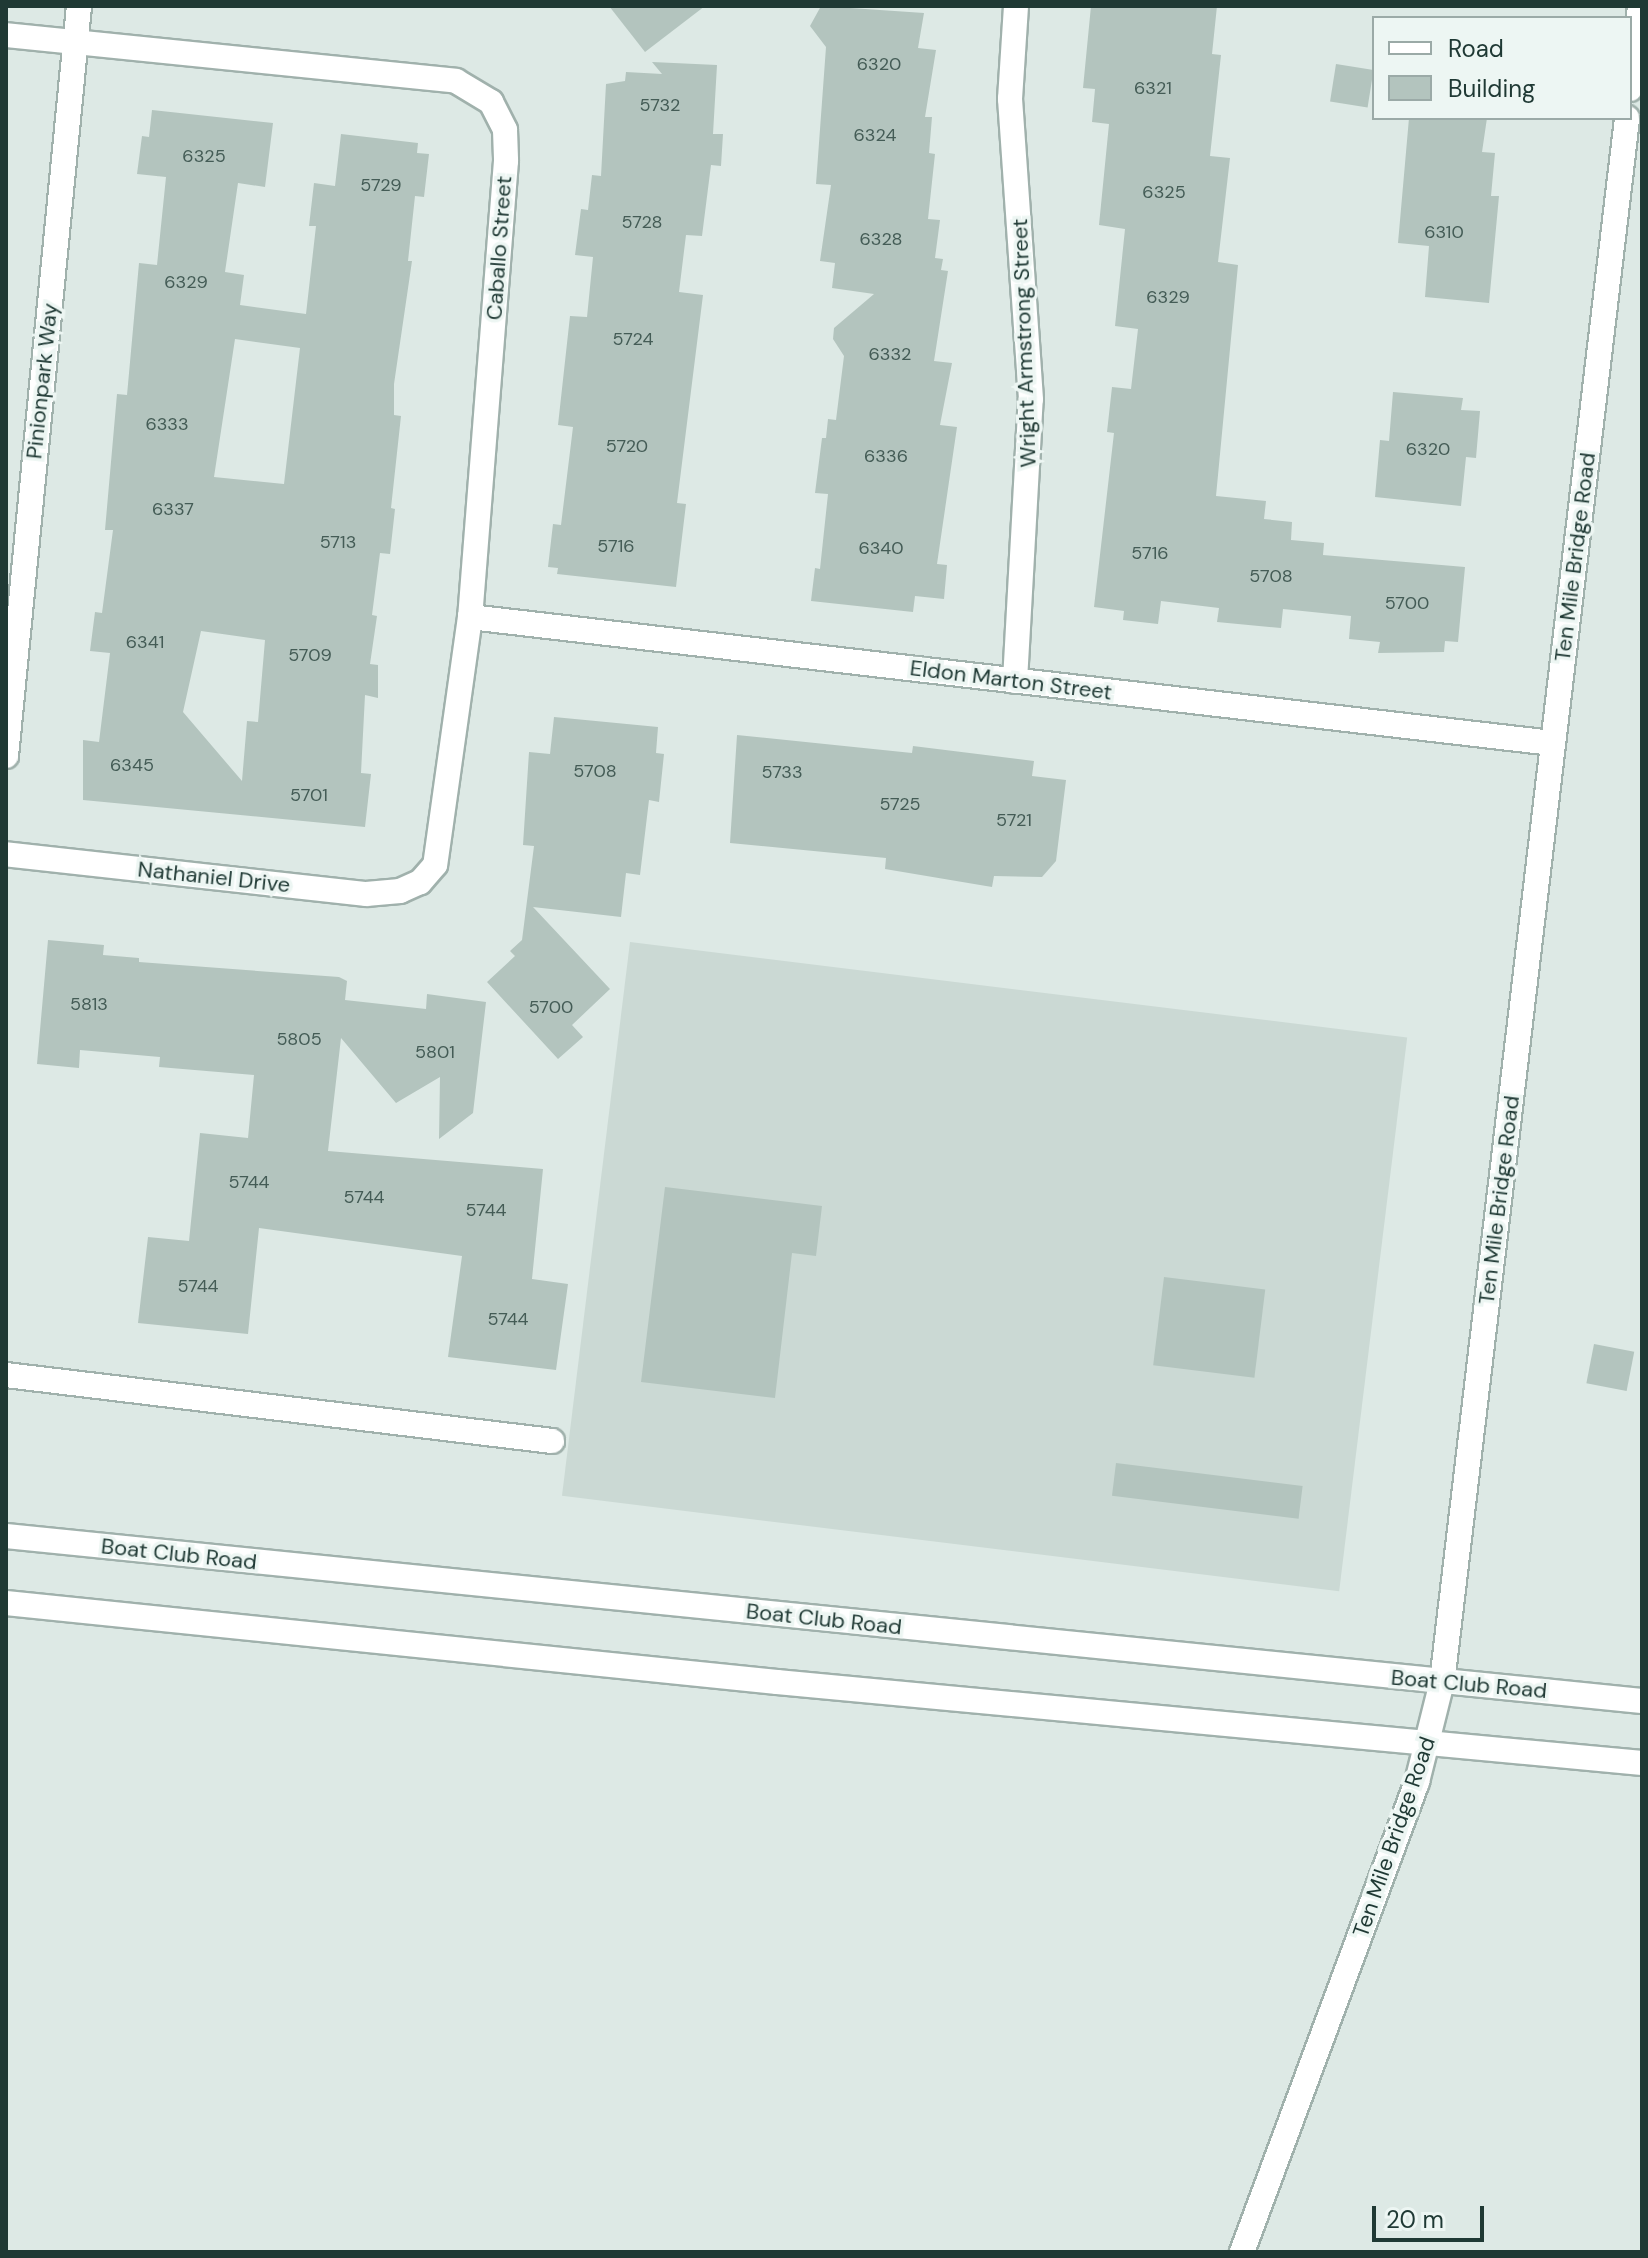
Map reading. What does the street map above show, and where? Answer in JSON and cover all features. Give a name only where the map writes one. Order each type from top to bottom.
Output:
[{"type":"street","name":"Pinionpark Way","points":[[6,756],[79,6]]},
{"type":"street","name":"Wright Armstrong Street","points":[[1015,681],[1031,399],[1010,99],[1016,6]]},
{"type":"street","points":[[1632,72],[1640,6]]},
{"type":"street","name":"Caballo Street","points":[[6,35],[421,75],[456,81],[491,102],[505,130],[506,161],[470,617],[443,831],[435,865],[420,882]]},
{"type":"street","name":"Ten Mile Bridge Road","points":[[1242,2252],[1429,1740],[1442,1682],[1627,120]]},
{"type":"street","name":"Eldon Marton Street","points":[[470,617],[1553,743]]},
{"type":"street","name":"Nathaniel Drive","points":[[6,854],[366,894],[400,891],[420,882]]},
{"type":"street","points":[[6,1375],[552,1441]]},
{"type":"street","name":"Boat Club Road","points":[[6,1536],[1642,1701]]},
{"type":"street","points":[[6,1603],[777,1682],[1429,1740],[1642,1763]]},
{"type":"shaded area","points":[[630,942],[1407,1037],[1339,1591],[562,1496]]},
{"type":"building","points":[[609,6],[705,6],[645,52]]},
{"type":"building","points":[[821,6],[924,13],[918,48],[936,50],[925,117],[932,117],[929,153],[935,154],[928,219],[940,220],[935,258],[943,259],[941,270],[948,271],[934,361],[952,363],[940,425],[957,427],[937,564],[947,565],[944,599],[915,596],[913,612],[811,601],[815,568],[820,569],[828,494],[815,493],[822,438],[826,438],[828,419],[836,420],[844,356],[833,339],[834,328],[874,294],[832,288],[835,263],[820,261],[831,185],[816,184],[826,47],[810,26]]},
{"type":"building","points":[[1091,6],[1217,6],[1212,54],[1221,55],[1210,156],[1230,158],[1218,262],[1238,265],[1216,496],[1266,501],[1264,519],[1292,522],[1291,540],[1324,543],[1323,555],[1465,567],[1458,642],[1445,641],[1444,652],[1378,653],[1380,642],[1349,639],[1351,616],[1283,609],[1281,628],[1217,622],[1219,608],[1161,601],[1158,624],[1123,620],[1124,611],[1094,607],[1114,433],[1107,432],[1112,387],[1131,389],[1138,329],[1115,326],[1125,229],[1099,225],[1109,124],[1092,122],[1095,89],[1083,88]]},
{"type":"building","points":[[652,62],[717,65],[713,134],[723,134],[721,166],[711,165],[702,236],[686,235],[679,292],[703,295],[677,503],[686,504],[676,587],[557,574],[558,568],[548,567],[553,524],[561,525],[573,427],[558,425],[570,316],[587,317],[593,257],[575,255],[581,209],[588,210],[592,175],[601,176],[606,84],[625,81],[626,72],[662,74]]},
{"type":"building","points":[[1336,64],[1372,70],[1368,107],[1330,102]]},
{"type":"building","points":[[152,110],[273,123],[265,187],[238,183],[225,272],[244,275],[240,305],[306,314],[316,226],[309,226],[314,183],[335,186],[341,134],[418,143],[417,153],[429,154],[424,197],[415,196],[408,261],[412,261],[394,384],[394,415],[401,416],[391,508],[395,509],[390,554],[380,553],[372,615],[377,616],[370,664],[378,665],[378,698],[365,695],[361,773],[371,774],[365,827],[83,800],[83,740],[99,742],[110,653],[90,651],[95,612],[102,613],[113,530],[105,530],[117,394],[127,395],[139,263],[157,265],[166,177],[137,174],[142,136],[149,137]],"holes":[[[235,339],[300,348],[284,484],[214,477]],[[201,631],[265,640],[258,722],[247,721],[242,781],[183,712]]]},
{"type":"building","points":[[1409,120],[1487,120],[1482,152],[1495,153],[1491,196],[1499,196],[1489,303],[1425,297],[1429,246],[1398,243]]},
{"type":"building","points":[[1393,392],[1463,398],[1461,410],[1480,411],[1476,458],[1466,457],[1461,506],[1375,497],[1380,440],[1389,441]]},
{"type":"building","points":[[554,717],[658,727],[656,753],[664,754],[659,802],[649,800],[640,875],[626,873],[621,917],[533,907],[610,989],[572,1025],[583,1037],[558,1059],[487,982],[515,956],[510,951],[522,940],[534,846],[523,845],[529,752],[550,754]]},
{"type":"building","points":[[737,735],[912,753],[913,746],[1034,761],[1032,776],[1066,780],[1056,861],[1042,877],[994,876],[992,887],[885,869],[886,858],[730,843]]},
{"type":"building","points":[[48,940],[104,945],[103,955],[139,958],[139,962],[339,977],[347,981],[345,1000],[426,1009],[427,994],[486,1002],[473,1113],[439,1139],[440,1077],[396,1103],[341,1038],[328,1151],[543,1169],[532,1279],[568,1284],[556,1370],[448,1357],[462,1256],[259,1228],[248,1334],[138,1323],[148,1237],[189,1241],[200,1133],[248,1138],[254,1075],[159,1067],[160,1057],[80,1050],[79,1068],[37,1064]]},
{"type":"building","points":[[665,1187],[822,1206],[816,1256],[792,1253],[775,1398],[641,1382]]},
{"type":"building","points":[[1164,1277],[1265,1289],[1254,1378],[1153,1365]]},
{"type":"building","points":[[1594,1344],[1634,1352],[1627,1391],[1586,1383]]},
{"type":"building","points":[[1116,1463],[1303,1486],[1299,1519],[1112,1496]]}]
